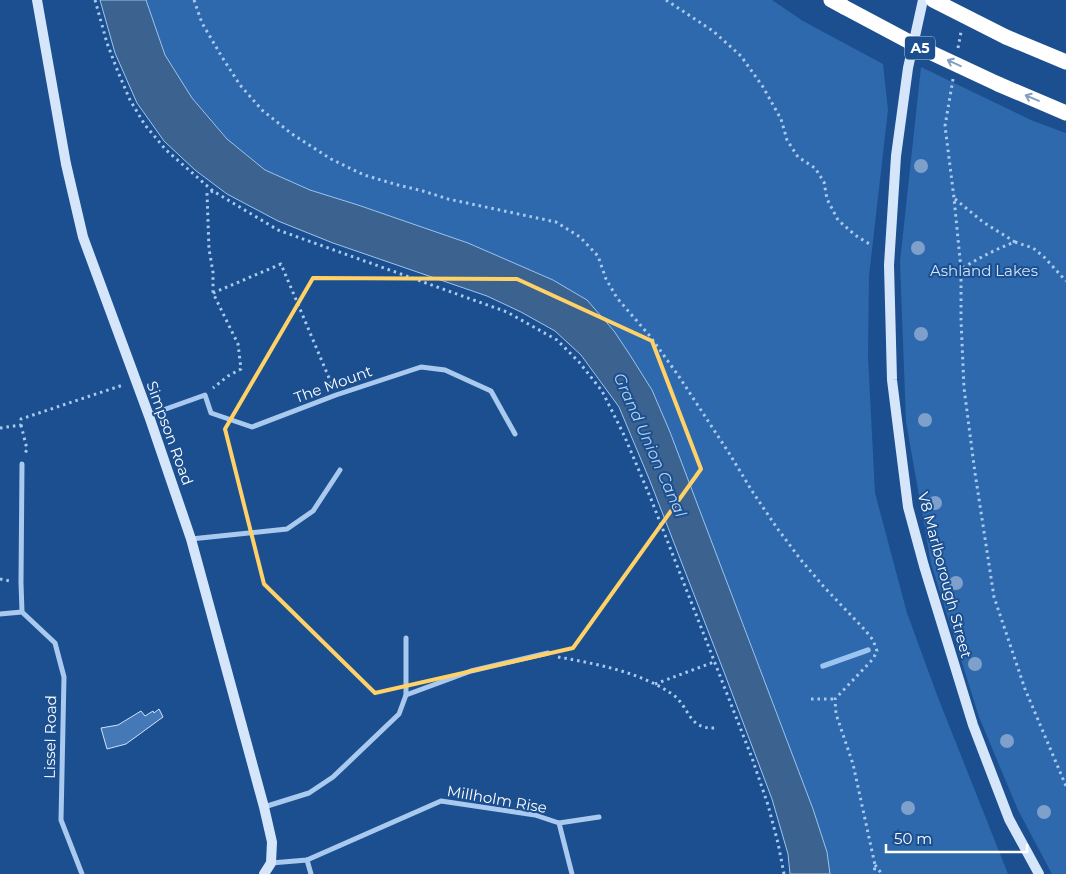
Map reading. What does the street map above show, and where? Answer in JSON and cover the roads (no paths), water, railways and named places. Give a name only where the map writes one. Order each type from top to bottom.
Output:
[{"type":"highway","points":[[933,0],[1006,37],[1066,62]]},
{"type":"highway","name":"A5","points":[[838,4],[921,48],[1066,113]]},
{"type":"street","name":"Simpson Road","points":[[37,0],[66,164],[83,237],[149,416],[191,539],[264,807],[272,842],[271,863]]},
{"type":"street","name":"V8 Marlborough Street","points":[[923,0],[908,68],[896,156],[889,266],[892,380],[908,507],[973,726],[1009,819],[1039,874]]},
{"type":"street","name":"The Mount","points":[[149,416],[205,395],[212,413],[252,427],[336,395],[421,367],[445,370],[491,391],[515,434]]},
{"type":"street","points":[[0,614],[22,612],[22,464]]},
{"type":"street","points":[[191,539],[287,529],[313,511],[340,470]]},
{"type":"street","name":"Lissel Road","points":[[22,612],[55,643],[64,678],[61,820],[82,874]]},
{"type":"street","points":[[264,807],[309,793],[333,777],[399,714],[406,696],[406,638]]},
{"type":"street","points":[[406,696],[471,671],[548,653]]},
{"type":"street","name":"Millholm Rise","points":[[271,863],[306,860],[440,800],[535,815],[560,823],[572,874]]},
{"type":"street","points":[[560,823],[599,817]]},
{"type":"street","points":[[306,860],[311,874]]},
{"type":"street","points":[[264,874],[271,863]]},
{"type":"water","name":"Grand Union Canal","points":[[100,0],[146,0],[165,55],[192,98],[227,139],[265,170],[310,190],[468,243],[553,280],[587,300],[614,331],[652,390],[670,432],[813,809],[827,852],[830,874],[790,874],[788,854],[772,799],[650,481],[619,407],[581,355],[555,331],[487,296],[333,243],[278,221],[227,194],[195,170],[164,141],[137,103],[115,53]]},
{"type":"waterway","points":[[823,666],[868,650]]},
{"type":"park label","name":"Ashland Lakes","points":[[984,270]]}]
